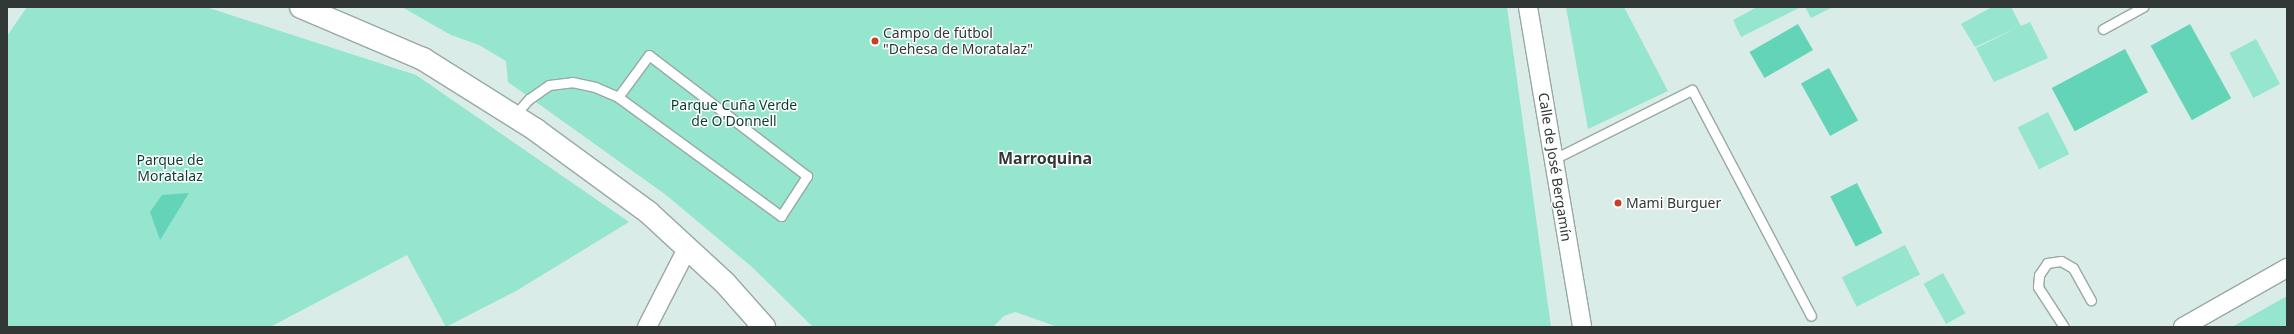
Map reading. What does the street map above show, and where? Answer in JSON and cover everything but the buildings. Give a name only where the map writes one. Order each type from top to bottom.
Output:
[{"type":"street","points":[[301,7],[423,59],[514,116],[648,212],[725,282],[764,327]]},
{"type":"street","name":"Calle de José Bergamín","points":[[1528,7],[1582,327]]},
{"type":"street","points":[[647,327],[688,247]]},
{"type":"street","points":[[2183,327],[2287,268]]},
{"type":"lane","points":[[2103,29],[2143,7]]},
{"type":"lane","points":[[514,116],[529,99],[549,85],[572,82],[595,87],[618,97],[781,216],[807,176],[649,55],[618,97]]},
{"type":"lane","points":[[1554,159],[1692,90],[1811,316]]},
{"type":"lane","points":[[2064,327],[2038,287],[2038,275],[2047,263],[2061,260],[2073,268],[2091,300]]},
{"type":"green space","name":"Parque de Moratalaz","points":[[27,7],[206,7],[416,75],[629,222],[516,291],[446,327],[407,255],[270,327],[7,327],[7,36]]},
{"type":"green space","name":"Parque Cuña Verde de O'Donnell","points":[[402,7],[1507,7],[1551,327],[1058,327],[1015,312],[1004,316],[993,327],[813,327],[752,267],[666,195],[508,82],[506,61],[479,45],[451,35]]},
{"type":"green space","points":[[1566,7],[1624,7],[1668,91],[1588,129]]},
{"type":"green space","points":[[1757,7],[1801,7],[1741,37],[1733,20]]},
{"type":"green space","points":[[1805,7],[1833,7],[1811,18]]},
{"type":"green space","points":[[1992,7],[2011,7],[2021,26],[2030,22],[2048,58],[1994,82],[1976,48],[2019,27],[1975,47],[1961,24]]},
{"type":"green space","points":[[2256,39],[2280,84],[2253,98],[2230,53]]},
{"type":"green space","points":[[2048,112],[2069,154],[2039,169],[2018,127]]},
{"type":"green space","points":[[1905,245],[1920,274],[1857,307],[1842,277]]},
{"type":"green space","points":[[1943,273],[1965,313],[1946,324],[1924,284]]},
{"type":"green space","points":[[2287,296],[2287,327],[2232,327]]},
{"type":"shaded area","points":[[1798,24],[1813,50],[1765,78],[1750,52]]},
{"type":"shaded area","points":[[2190,24],[2231,98],[2192,120],[2151,46]]},
{"type":"shaded area","points":[[2125,49],[2148,92],[2075,131],[2052,88]]},
{"type":"shaded area","points":[[1829,68],[1858,120],[1830,136],[1801,84]]},
{"type":"shaded area","points":[[1857,183],[1882,233],[1856,247],[1830,197]]},
{"type":"shaded area","points":[[189,193],[160,240],[150,212],[162,195]]},
{"type":"place","name":"Campo de fútbol \"Dehesa de Moratalaz\"","points":[[875,41]]},
{"type":"place","name":"Mami Burguer","points":[[1618,203]]},
{"type":"district","name":"Marroquina","points":[[1045,158]]}]
